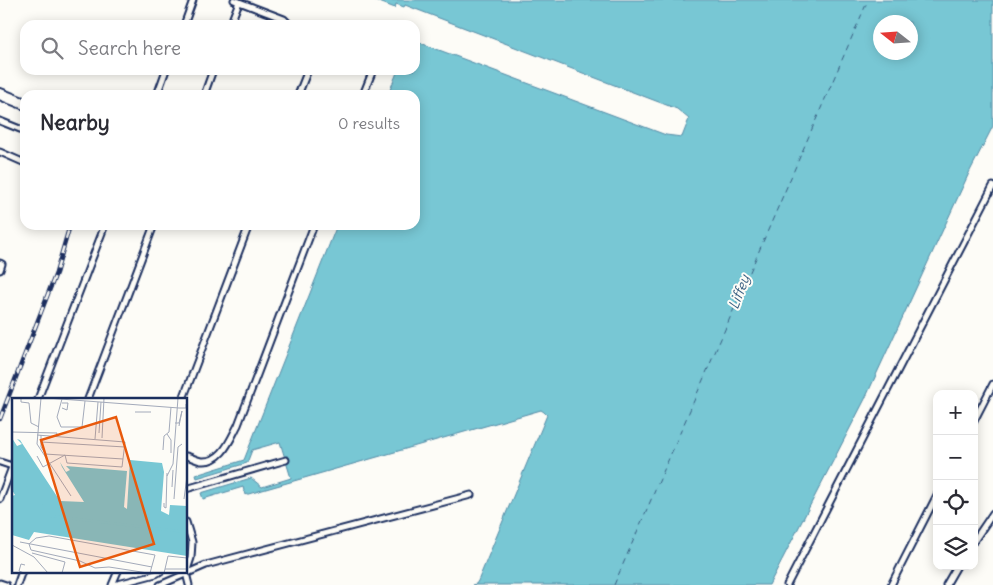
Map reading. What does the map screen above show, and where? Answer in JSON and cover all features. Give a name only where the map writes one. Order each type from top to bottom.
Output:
[{"type":"street","points":[[0,94],[20,102]]},
{"type":"lane","points":[[186,20],[193,0]]},
{"type":"lane","points":[[231,20],[237,1],[285,20]]},
{"type":"lane","points":[[159,90],[164,75]]},
{"type":"lane","points":[[206,90],[211,75]]},
{"type":"lane","points":[[300,90],[306,75]]},
{"type":"lane","points":[[365,90],[371,75]]},
{"type":"lane","points":[[0,121],[20,129]]},
{"type":"lane","points":[[0,152],[20,161]]},
{"type":"lane","points":[[787,585],[993,186]]},
{"type":"lane","points":[[38,398],[102,230]]},
{"type":"lane","points":[[88,398],[152,230]]},
{"type":"lane","points":[[183,398],[247,230]]},
{"type":"lane","points":[[188,457],[200,461],[211,460],[221,454],[228,446],[238,425],[312,230]]},
{"type":"lane","points":[[0,264],[2,264],[0,270]]},
{"type":"lane","points":[[978,413],[993,384]]},
{"type":"lane","points":[[188,488],[286,460]]},
{"type":"lane","points":[[0,499],[12,467]]},
{"type":"lane","points":[[160,585],[206,565],[471,495]]},
{"type":"lane","points":[[891,585],[933,503]]},
{"type":"lane","points":[[978,535],[993,513]]},
{"type":"lane","points":[[188,529],[192,542],[191,558],[188,567]]},
{"type":"lane","points":[[946,585],[955,570]]},
{"type":"lane","points":[[17,585],[22,572]]},
{"type":"lane","points":[[113,585],[118,572]]},
{"type":"lane","points":[[113,585],[159,572]]},
{"type":"lane","points":[[186,573],[189,585]]},
{"type":"lane","points":[[0,583],[6,585]]},
{"type":"water","name":"Liffey","points":[[374,0],[993,0],[993,126],[969,173],[865,399],[769,585],[472,585],[478,581],[547,415],[541,410],[245,495],[243,487],[203,499],[201,493],[251,478],[262,487],[291,478],[280,442],[252,450],[247,463],[197,478],[196,475],[244,460],[335,230],[420,230],[420,90],[390,90],[396,75],[420,75],[420,43],[666,135],[682,137],[689,119],[677,109],[405,5],[404,7],[396,4],[395,8]]},
{"type":"ferry route","points":[[614,585],[868,0]]},
{"type":"railway","points":[[0,419],[56,273],[69,230]]}]
